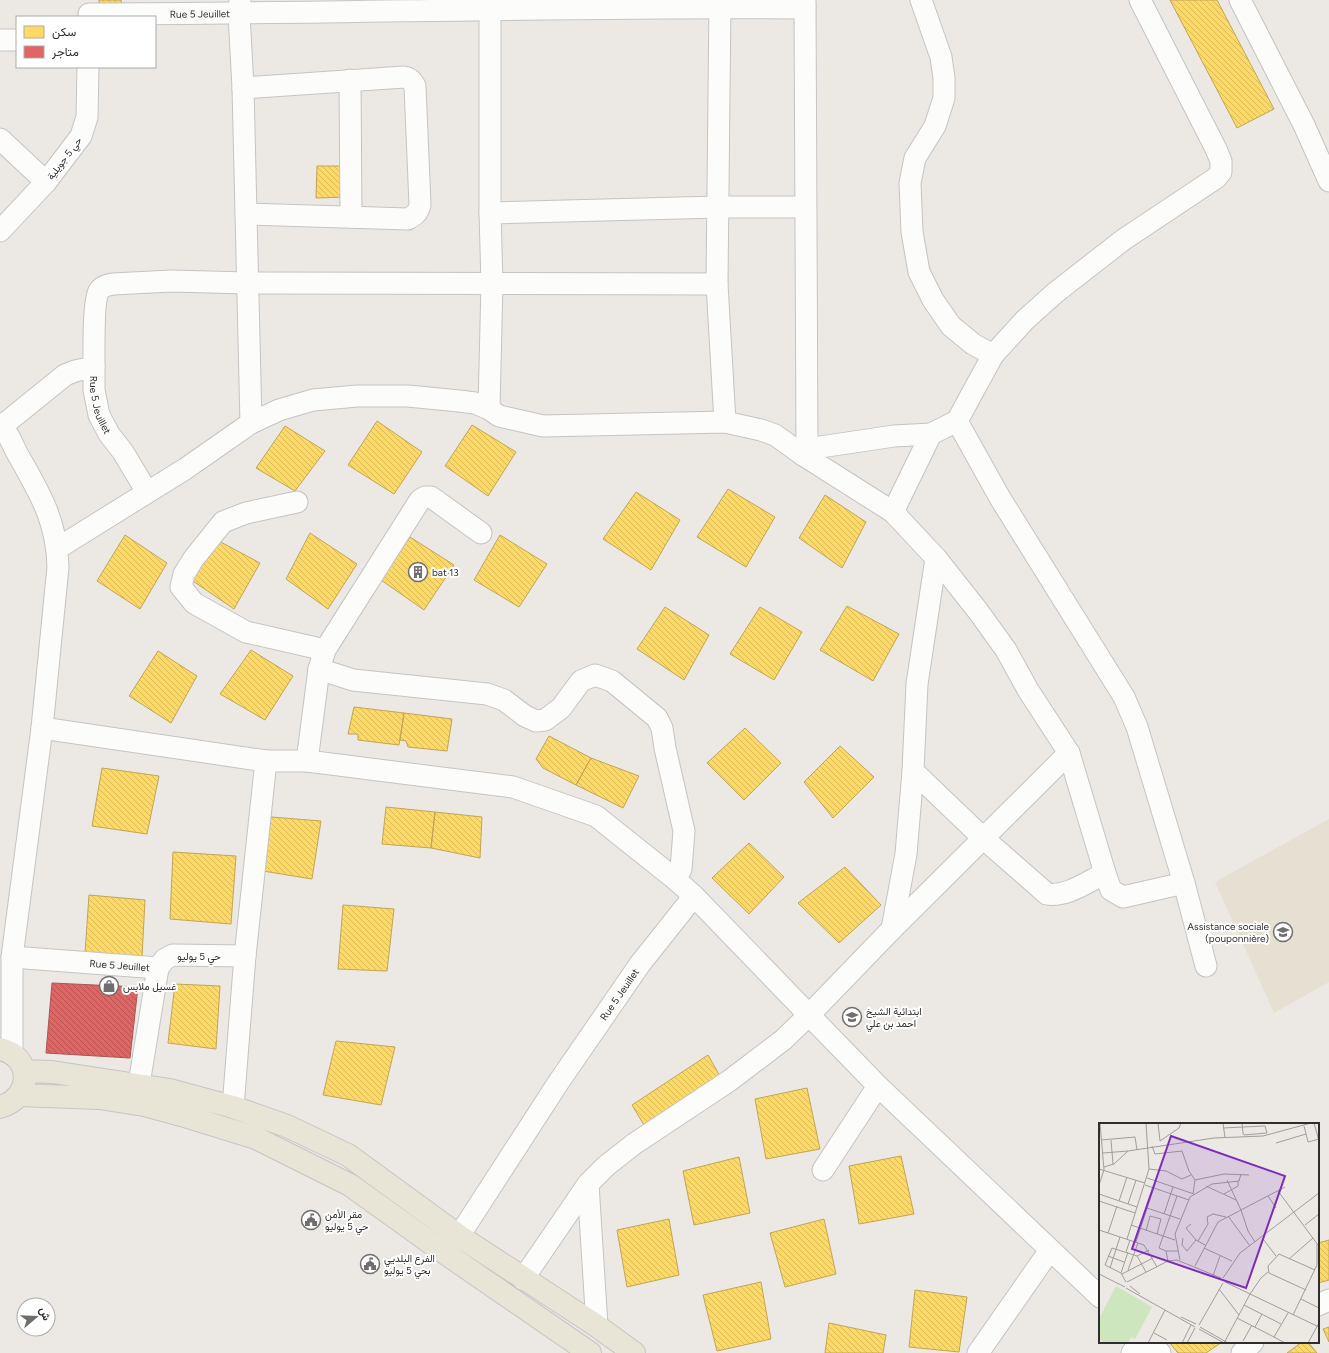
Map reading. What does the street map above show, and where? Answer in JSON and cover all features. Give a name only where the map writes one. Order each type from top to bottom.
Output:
[{"type":"main road","points":[[12,1058],[52,1072],[139,1084],[170,1090],[233,1107],[287,1126],[348,1154],[459,1236],[597,1326],[634,1353]]},
{"type":"main road","points":[[0,1107],[14,1101],[19,1095],[24,1083],[12,1058]]},
{"type":"main road","points":[[19,1095],[99,1098],[144,1105],[256,1138],[350,1185],[585,1352]]},
{"type":"street","points":[[921,0],[941,57],[944,78],[944,98],[935,126],[915,158],[910,183],[912,232],[919,272],[933,300],[951,326],[973,344],[993,356]]},
{"type":"street","points":[[805,452],[894,436],[931,434],[957,421],[993,356],[1025,320],[1055,293],[1123,240],[1216,178],[1221,172],[1221,161],[1216,149],[1140,0]]},
{"type":"street","points":[[1240,0],[1304,125],[1329,181]]},
{"type":"street","name":"Rue 5 Jeuillet","points":[[89,10],[240,7],[439,6],[490,10],[584,4],[805,4]]},
{"type":"street","points":[[719,4],[717,284],[725,422]]},
{"type":"street","points":[[805,4],[805,452]]},
{"type":"street","points":[[240,7],[251,423]]},
{"type":"street","points":[[489,409],[492,283],[490,213],[490,10]]},
{"type":"street","points":[[0,40],[16,40]]},
{"type":"street","name":"حي 5 جويلية","points":[[0,231],[46,182],[81,136],[87,117],[88,68]]},
{"type":"street","points":[[243,88],[404,76],[408,77],[412,80],[415,86],[420,205],[415,216],[408,219],[246,214]]},
{"type":"street","points":[[350,80],[352,217]]},
{"type":"street","points":[[0,138],[46,182]]},
{"type":"street","points":[[490,213],[718,207],[805,207]]},
{"type":"street","points":[[94,367],[97,299],[99,291],[104,286],[113,284],[171,281],[247,283],[717,284]]},
{"type":"street","name":"Rue 5 Jeuillet","points":[[1,425],[65,375],[94,367],[94,390],[99,415],[109,434],[123,452],[147,492]]},
{"type":"street","points":[[58,548],[185,469],[251,423],[279,410],[313,400],[357,396],[408,396],[459,401],[475,403],[489,409],[499,416],[543,426],[725,422],[761,430],[775,435],[805,452],[893,512],[936,558],[978,611],[1006,650],[1028,690],[1069,754],[1111,890],[1123,897],[1184,882]]},
{"type":"street","points":[[957,421],[1000,498],[1124,697],[1137,727],[1184,882],[1206,966]]},
{"type":"street","points":[[1,425],[42,497],[51,520],[58,548],[58,567],[42,728],[12,957],[12,1058]]},
{"type":"street","points":[[893,512],[931,434]]},
{"type":"street","points":[[307,761],[322,660],[420,500],[431,496],[481,533]]},
{"type":"street","points":[[297,502],[246,512],[223,522],[194,558],[184,574],[181,588],[194,603],[246,632],[322,660],[353,680],[487,694],[504,700],[525,716],[536,721],[545,720],[561,708],[581,681],[595,675],[612,681],[657,718],[662,728],[665,748],[684,831],[681,869],[674,879]]},
{"type":"street","points":[[892,929],[906,854],[913,771],[917,684],[936,558]]},
{"type":"street","points":[[42,728],[266,761],[307,761],[513,787],[596,816],[694,896],[878,1086],[1099,1296]]},
{"type":"street","points":[[523,1279],[588,1184],[606,1166],[634,1144],[730,1081],[783,1040],[983,838],[1069,754]]},
{"type":"street","points":[[233,1107],[245,956],[266,761]]},
{"type":"street","points":[[913,771],[983,838],[1047,894],[1055,895],[1064,893],[1105,873]]},
{"type":"street","name":"Rue 5 Jeuillet","points":[[459,1236],[554,1089],[640,964],[694,896]]},
{"type":"street","name":"حي 5 يوليو","points":[[158,968],[166,959],[173,955],[245,956]]},
{"type":"street","points":[[0,992],[12,957]]},
{"type":"street","name":"Rue 5 Jeuillet","points":[[12,957],[158,968],[139,1084]]},
{"type":"street","points":[[823,1170],[878,1086]]},
{"type":"street","points":[[588,1184],[597,1326]]},
{"type":"street","points":[[978,1353],[1050,1250]]},
{"type":"street","points":[[1319,1305],[1329,1300]]},
{"type":"street","points":[[1132,1353],[1139,1343]]},
{"type":"street","points":[[1149,1343],[1160,1353]]},
{"type":"street","points":[[1242,1353],[1252,1343]]},
{"type":"shaded area","name":"Assistance sociale (pouponnière)","points":[[1329,819],[1329,982],[1274,1013],[1215,882]]},
{"type":"building: سكن","points":[[99,0],[121,0],[122,6],[99,8]]},
{"type":"building: سكن","points":[[1170,0],[1217,0],[1274,109],[1237,128]]},
{"type":"building: سكن","points":[[317,166],[348,166],[347,197],[316,198]]},
{"type":"building: سكن","points":[[377,421],[422,452],[394,494],[348,465]]},
{"type":"building: سكن","points":[[472,425],[516,452],[488,496],[445,466]]},
{"type":"building: سكن","points":[[285,426],[325,451],[295,491],[256,468]]},
{"type":"building: سكن","points":[[728,489],[775,517],[746,567],[697,537]]},
{"type":"building: سكن","points":[[636,492],[680,520],[651,570],[603,539]]},
{"type":"building: سكن","points":[[825,495],[866,522],[842,568],[799,538]]},
{"type":"building: سكن","points":[[310,533],[357,564],[328,609],[286,579]]},
{"type":"building: سكن","points":[[125,535],[167,563],[140,609],[97,581]]},
{"type":"building: سكن","points":[[500,535],[547,564],[519,607],[474,580]]},
{"type":"building: سكن","name":"bat 13","points":[[410,537],[454,565],[424,610],[381,580]]},
{"type":"building: سكن","points":[[215,539],[260,563],[234,609],[190,579]]},
{"type":"building: سكن","points":[[847,606],[899,634],[873,681],[820,650]]},
{"type":"building: سكن","points":[[665,607],[709,635],[684,680],[637,649]]},
{"type":"building: سكن","points":[[760,607],[802,632],[774,680],[730,654]]},
{"type":"building: سكن","points":[[251,650],[293,676],[265,720],[220,694]]},
{"type":"building: سكن","points":[[158,651],[197,676],[171,723],[129,696]]},
{"type":"building: سكن","points":[[354,707],[404,713],[399,745],[358,740],[358,734],[348,734]]},
{"type":"building: سكن","points":[[404,713],[452,719],[447,751],[408,747],[406,741],[400,740]]},
{"type":"building: سكن","points":[[745,728],[781,763],[744,800],[707,763]]},
{"type":"building: سكن","points":[[549,736],[591,758],[576,785],[543,768],[536,759]]},
{"type":"building: سكن","points":[[840,746],[874,777],[833,818],[804,782]]},
{"type":"building: سكن","points":[[591,758],[639,776],[623,808],[576,785]]},
{"type":"building: سكن","points":[[102,768],[159,776],[147,834],[92,826]]},
{"type":"building: سكن","points":[[386,807],[435,812],[431,848],[382,844]]},
{"type":"building: سكن","points":[[435,812],[482,817],[480,858],[431,848]]},
{"type":"building: سكن","points":[[271,817],[321,821],[312,879],[263,871]]},
{"type":"building: سكن","points":[[749,843],[784,877],[749,914],[712,878]]},
{"type":"building: سكن","points":[[173,852],[236,856],[231,924],[170,919]]},
{"type":"building: سكن","points":[[845,867],[881,905],[839,943],[798,903]]},
{"type":"building: سكن","points":[[89,895],[145,900],[142,957],[85,953]]},
{"type":"building: سكن","points":[[343,905],[394,909],[387,971],[338,969]]},
{"type":"building: سكن","points":[[175,984],[220,986],[216,1049],[168,1043]]},
{"type":"building: سكن","points":[[336,1041],[395,1047],[381,1105],[323,1095]]},
{"type":"building: سكن","points":[[708,1055],[721,1078],[647,1130],[632,1105]]},
{"type":"building: سكن","points":[[807,1088],[820,1149],[766,1159],[755,1099]]},
{"type":"building: سكن","points":[[901,1156],[914,1214],[859,1224],[849,1166]]},
{"type":"building: سكن","points":[[739,1157],[750,1213],[694,1225],[683,1171]]},
{"type":"building: سكن","points":[[669,1219],[679,1275],[627,1287],[617,1230]]},
{"type":"building: سكن","points":[[824,1219],[836,1274],[785,1287],[770,1233]]},
{"type":"building: سكن","points":[[1329,1240],[1329,1280],[1319,1283],[1319,1243]]},
{"type":"building: سكن","points":[[761,1282],[771,1339],[717,1351],[703,1295]]},
{"type":"building: سكن","points":[[915,1290],[967,1297],[959,1352],[909,1347]]},
{"type":"building: سكن","points":[[829,1323],[886,1335],[883,1353],[825,1353]]},
{"type":"building: سكن","points":[[1329,1327],[1329,1342],[1323,1329]]},
{"type":"building: سكن","points":[[1170,1343],[1221,1343],[1206,1353],[1178,1353]]},
{"type":"building: سكن","points":[[1301,1343],[1309,1343],[1317,1353],[1287,1353]]},
{"type":"building: متاجر","points":[[52,983],[138,987],[130,1058],[46,1053]]},
{"type":"place","name":"bat 13","points":[[418,572]]},
{"type":"place","name":"Assistance sociale (pouponnière)","points":[[1283,932]]},
{"type":"place","name":"غسيل ملابس","points":[[109,986]]},
{"type":"place","name":"ابتدائية الشيخ احمد بن علي","points":[[852,1017]]},
{"type":"place","name":"مقر الأمن حي 5 يوليو","points":[[311,1220]]},
{"type":"place","name":"الفرع البلديي بحي 5 يوليو","points":[[370,1264]]}]
